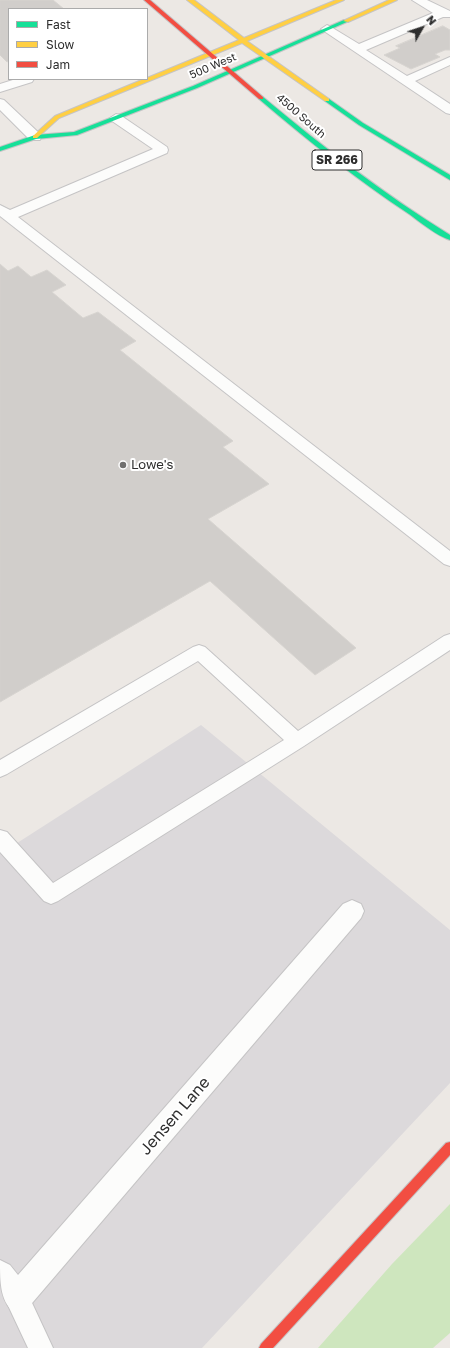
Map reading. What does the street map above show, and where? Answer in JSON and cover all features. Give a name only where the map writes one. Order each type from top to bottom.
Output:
[{"type":"main road","name":"4500 South","points":[[147,0],[313,143],[417,218],[450,238]]},
{"type":"main road","name":"4500 South","points":[[190,0],[265,57],[361,124],[450,178]]},
{"type":"main road","name":"500 West","points":[[148,79],[341,0]]},
{"type":"main road","name":"500 West","points":[[0,149],[35,137],[75,134],[232,72],[394,0]]},
{"type":"main road","name":"500 West","points":[[35,137],[57,117],[145,80]]},
{"type":"main road","points":[[265,1348],[450,1147]]},
{"type":"street","name":"Jensen Lane","points":[[17,1299],[352,911]]},
{"type":"street","points":[[0,1275],[17,1299]]},
{"type":"lane","points":[[418,0],[446,14]]},
{"type":"lane","points":[[358,49],[446,14]]},
{"type":"lane","points":[[372,43],[389,44],[437,24],[450,23]]},
{"type":"lane","points":[[327,29],[450,110]]},
{"type":"lane","points":[[406,81],[450,61]]},
{"type":"lane","points":[[0,88],[25,80]]},
{"type":"lane","points":[[0,103],[35,137]]},
{"type":"lane","points":[[4,212],[162,150],[116,118]]},
{"type":"lane","points":[[4,212],[450,560]]},
{"type":"lane","points":[[0,838],[51,895],[296,741],[450,641]]},
{"type":"lane","points":[[0,769],[199,652],[296,741]]},
{"type":"lane","points":[[17,1299],[41,1348]]},
{"type":"shaded area","points":[[201,725],[450,930],[450,1083],[202,1348],[0,1348],[0,854]]},
{"type":"green space","points":[[450,1204],[450,1333],[433,1348],[318,1348],[392,1264]]},
{"type":"building","points":[[0,0],[53,0],[63,8],[8,8],[8,62],[0,55]]},
{"type":"building","points":[[443,26],[450,30],[450,50],[445,50],[435,54],[440,57],[411,69],[384,55],[400,48],[396,46]]},
{"type":"building","name":"Lowe's","points":[[0,264],[8,271],[18,266],[31,277],[47,270],[66,285],[52,292],[83,318],[98,312],[136,341],[120,350],[233,441],[223,447],[269,484],[208,519],[356,648],[315,675],[210,581],[0,702]]},
{"type":"traffic: fast","points":[[0,149],[35,137],[75,134],[195,87],[346,21]]},
{"type":"traffic: fast","points":[[261,98],[352,172],[400,206],[450,238]]},
{"type":"traffic: fast","points":[[327,100],[361,124],[450,178]]},
{"type":"traffic: slow","points":[[190,0],[265,57],[327,100]]},
{"type":"traffic: slow","points":[[148,80],[341,0]]},
{"type":"traffic: slow","points":[[346,21],[394,0]]},
{"type":"traffic: slow","points":[[35,137],[57,117],[147,80]]},
{"type":"traffic: jam","points":[[147,0],[261,98]]},
{"type":"traffic: jam","points":[[265,1348],[450,1147]]},
{"type":"place","name":"Lowe's","points":[[123,465]]}]
